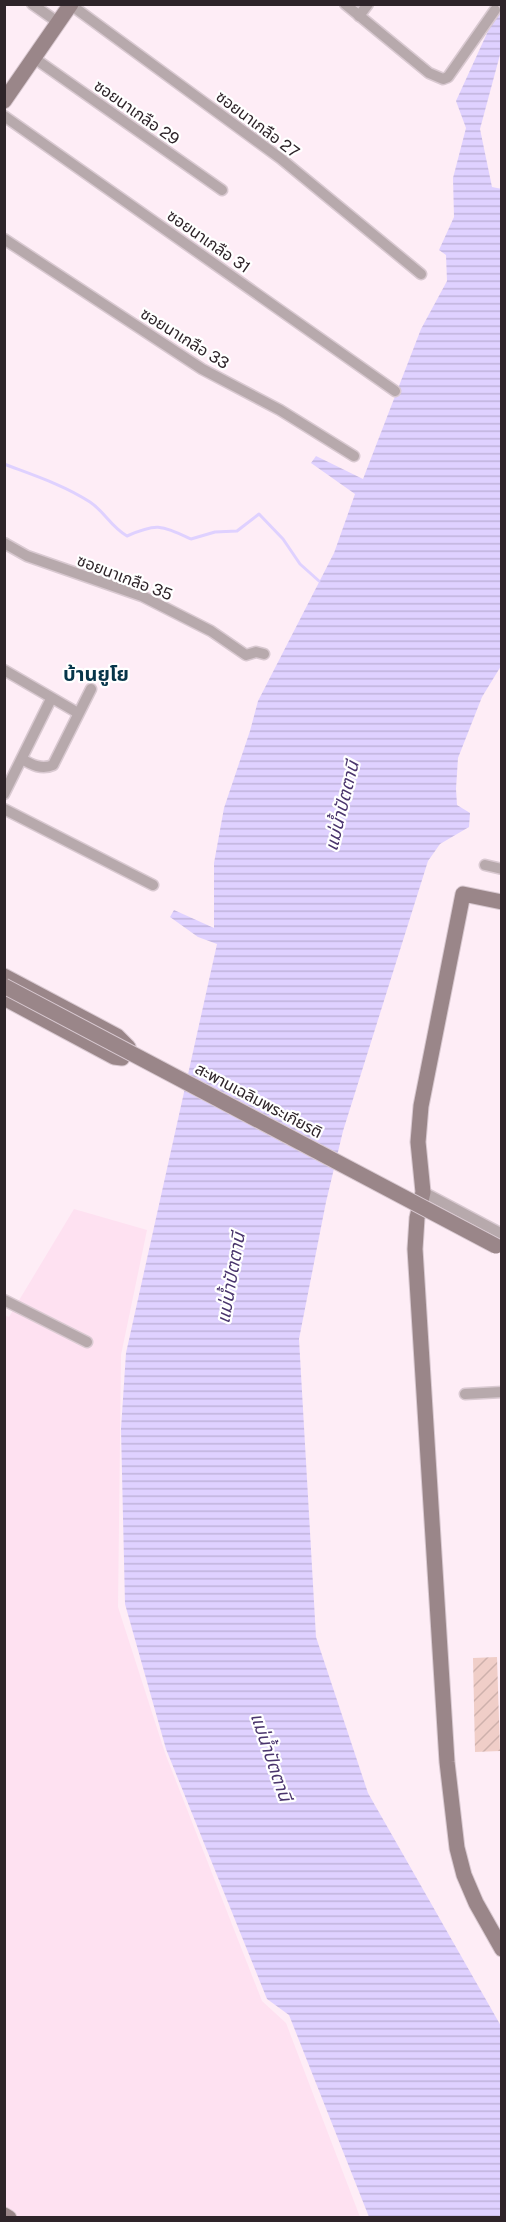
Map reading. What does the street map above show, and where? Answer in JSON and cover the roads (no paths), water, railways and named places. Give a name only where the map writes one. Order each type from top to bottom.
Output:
[{"type":"street","points":[[32,4],[59,23]]},
{"type":"street","points":[[345,4],[429,73],[442,79],[448,77],[495,10]]},
{"type":"street","points":[[358,16],[368,4]]},
{"type":"street","points":[[4,101],[71,5]]},
{"type":"street","name":"ซอยนาเกลือ 27","points":[[71,5],[280,158],[421,274]]},
{"type":"street","name":"ซอยนาเกลือ 29","points":[[34,58],[222,190]]},
{"type":"street","name":"ซอยนาเกลือ 31","points":[[4,116],[395,391]]},
{"type":"street","name":"ซอยนาเกลือ 33","points":[[4,239],[202,369],[280,410],[354,456]]},
{"type":"street","name":"ซอยนาเกลือ 35","points":[[4,543],[27,556],[142,596],[211,632],[246,655],[256,652],[264,654]]},
{"type":"street","points":[[4,670],[78,713]]},
{"type":"street","points":[[22,759],[38,767],[47,768],[53,765],[91,689]]},
{"type":"street","points":[[4,794],[9,772],[22,759],[51,699]]},
{"type":"street","points":[[4,809],[153,885]]},
{"type":"street","points":[[485,865],[501,869]]},
{"type":"street","points":[[501,902],[463,894],[421,1106],[418,1142],[423,1192],[417,1218],[415,1250],[448,1771],[457,1848],[464,1875],[476,1903],[501,1949]]},
{"type":"street","points":[[4,976],[117,1036],[128,1047],[125,1054],[122,1058],[114,1057],[4,998]]},
{"type":"street","name":"สะพานเฉลิมพระเกียรติ","points":[[4,986],[500,1243]]},
{"type":"street","points":[[423,1192],[500,1243]]},
{"type":"street","points":[[4,1299],[87,1342]]},
{"type":"street","points":[[465,1394],[501,1392]]},
{"type":"street","points":[[4,2215],[9,2217]]},
{"type":"water","name":"แม่น้ำปัตตานี","points":[[501,10],[501,51],[480,129],[492,187],[502,189],[501,666],[482,697],[458,758],[457,805],[470,813],[469,827],[440,844],[428,861],[343,1131],[326,1202],[299,1339],[316,1637],[368,1793],[501,2026],[501,2217],[369,2217],[289,2015],[267,1999],[166,1749],[125,1604],[121,1429],[126,1353],[217,944],[198,937],[170,917],[174,910],[214,928],[214,863],[224,808],[258,701],[334,553],[355,494],[311,463],[316,456],[363,479],[421,329],[447,281],[446,255],[439,250],[454,217],[453,178],[466,128],[456,101],[488,31]]},
{"type":"waterway","points":[[4,464],[70,490],[95,506],[127,536],[145,529],[159,527],[191,539],[215,532],[237,531],[259,514],[283,539],[300,564],[319,581]]},
{"type":"district","name":"บ้านยูโย","points":[[96,674]]}]
